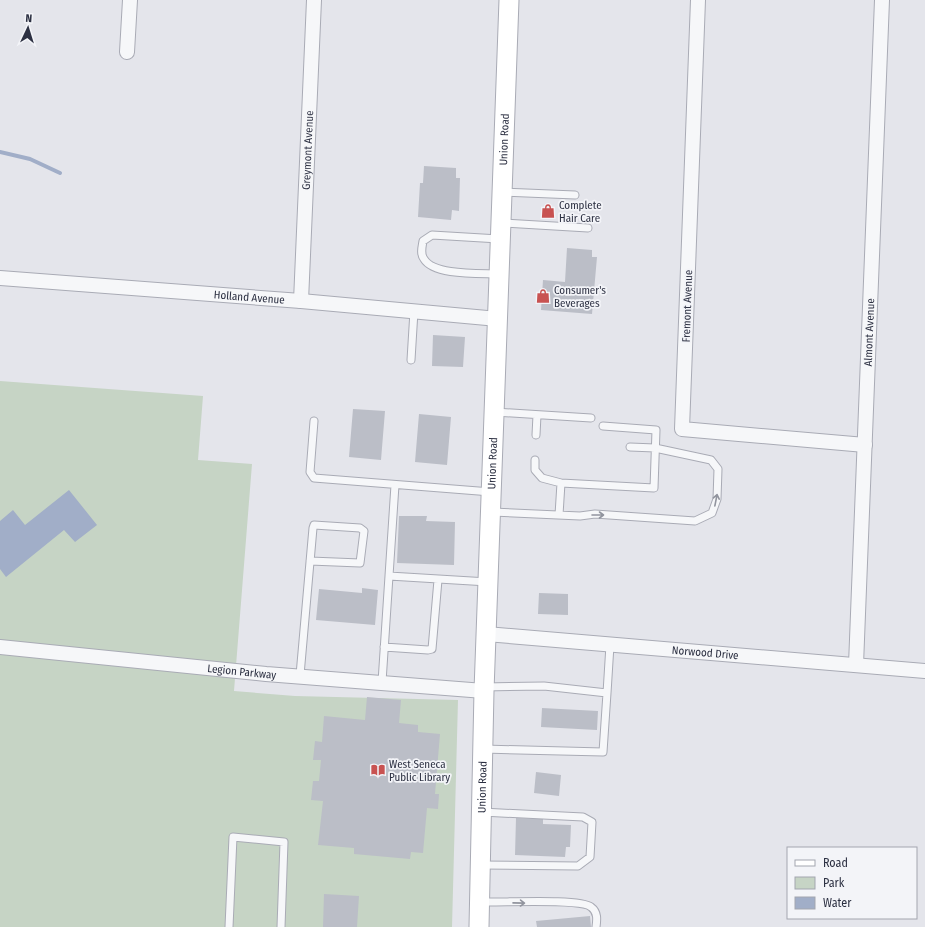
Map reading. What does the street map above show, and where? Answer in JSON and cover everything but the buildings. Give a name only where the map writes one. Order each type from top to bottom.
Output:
[{"type":"main road","name":"Union Road","points":[[479,927],[484,689],[509,0]]},
{"type":"street","points":[[127,52],[130,0]]},
{"type":"street","name":"Greymont Avenue","points":[[301,301],[314,0]]},
{"type":"street","name":"Fremont Avenue","points":[[698,0],[682,429],[865,445]]},
{"type":"street","name":"Almont Avenue","points":[[856,665],[882,0]]},
{"type":"street","name":"Holland Avenue","points":[[0,278],[301,301],[498,319]]},
{"type":"street","name":"Norwood Drive","points":[[486,634],[925,671]]},
{"type":"street","name":"Legion Parkway","points":[[0,647],[266,674],[484,689]]},
{"type":"lane","points":[[503,192],[575,195]]},
{"type":"lane","points":[[500,274],[438,270],[424,260],[422,255],[423,241],[432,235],[588,228]]},
{"type":"lane","points":[[411,360],[414,311]]},
{"type":"lane","points":[[494,412],[591,418]]},
{"type":"lane","points":[[536,435],[537,415]]},
{"type":"lane","points":[[314,421],[310,472],[314,478],[491,492]]},
{"type":"lane","points":[[535,460],[535,470],[542,478],[561,483],[654,488],[656,430],[603,426]]},
{"type":"lane","points":[[491,512],[580,516],[594,514],[695,521],[712,513],[717,499],[718,468],[711,460],[655,448],[630,446]]},
{"type":"lane","points":[[559,515],[561,483]]},
{"type":"lane","points":[[382,682],[395,485]]},
{"type":"lane","points":[[300,676],[310,560],[314,525],[360,528],[364,532],[360,563],[310,560]]},
{"type":"lane","points":[[389,576],[488,582]]},
{"type":"lane","points":[[384,647],[428,650],[432,648],[438,580]]},
{"type":"lane","points":[[483,749],[603,752],[610,644]]},
{"type":"lane","points":[[484,689],[544,686],[607,693]]},
{"type":"lane","points":[[481,865],[578,866],[590,857],[592,822],[584,817],[482,812]]},
{"type":"lane","points":[[229,927],[234,837],[284,842],[281,927]]},
{"type":"lane","points":[[480,902],[561,902],[586,904],[592,907],[596,912],[596,927]]},
{"type":"green space","points":[[0,381],[203,396],[198,460],[252,464],[234,691],[295,696],[458,700],[452,927],[0,927]]},
{"type":"water","points":[[69,490],[97,525],[75,542],[64,530],[6,577],[0,569],[0,521],[13,510],[25,525]]},
{"type":"waterway","points":[[0,152],[30,159],[60,173]]},
{"type":"place","name":"Complete Hair Care","points":[[548,211]]},
{"type":"place","name":"Consumer's Beverages","points":[[543,296]]},
{"type":"place","name":"West Seneca Public Library","points":[[378,770]]}]
